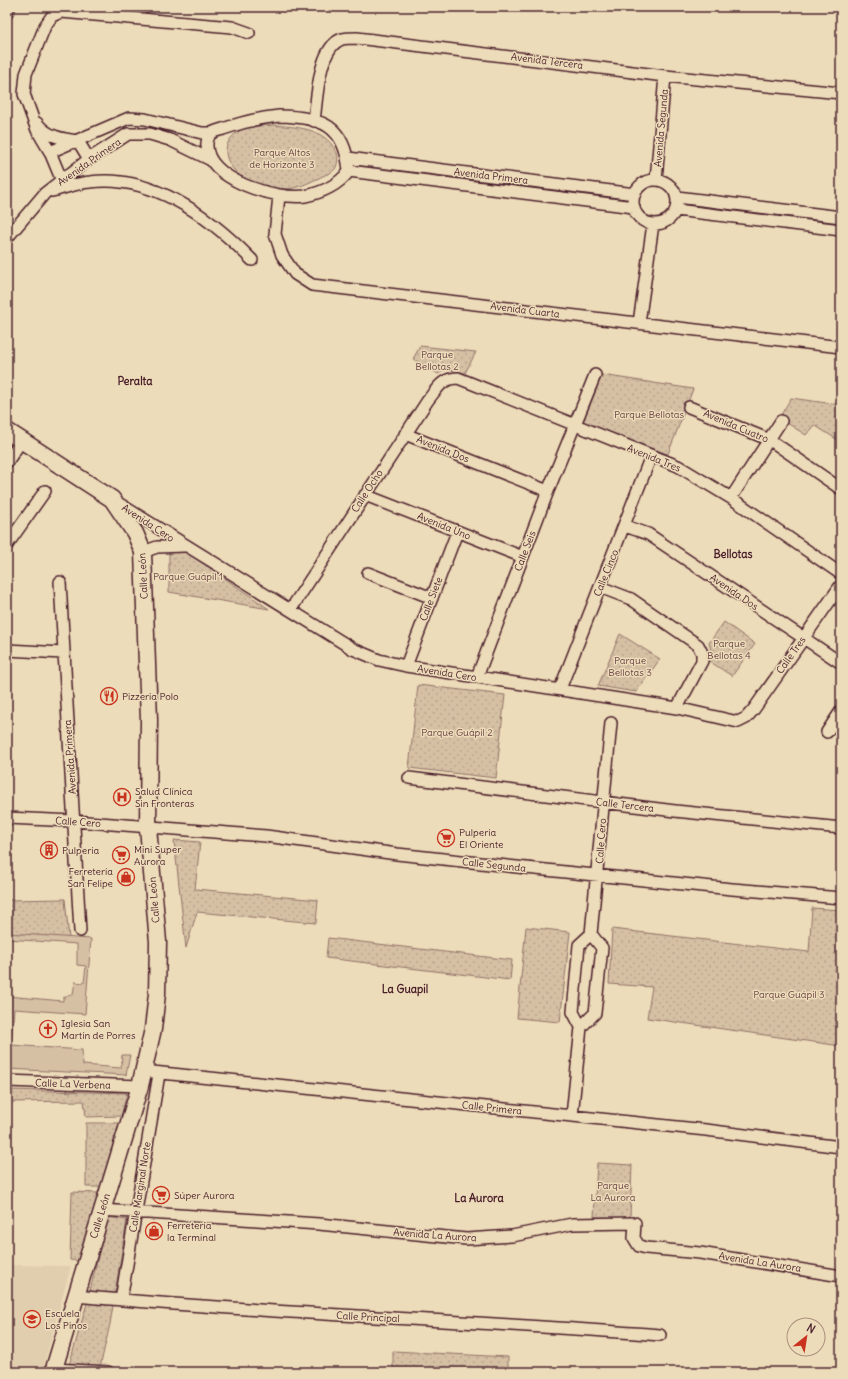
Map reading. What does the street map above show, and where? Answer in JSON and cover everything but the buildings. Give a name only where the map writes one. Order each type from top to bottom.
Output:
[{"type":"main road","name":"Calle León","points":[[7,431],[112,500],[135,533],[143,552],[149,720],[148,827],[158,942],[157,994],[153,1029],[141,1078],[53,1371]]},
{"type":"street","points":[[62,181],[50,152],[37,130],[24,94],[26,74],[45,26],[52,16],[61,12],[232,27],[250,33]]},
{"type":"street","name":"Avenida Tercera","points":[[314,120],[323,59],[331,47],[341,39],[357,38],[666,76],[841,93]]},
{"type":"street","name":"Avenida Segunda","points":[[656,180],[666,76]]},
{"type":"street","points":[[30,113],[46,132],[62,139],[78,141],[88,159]]},
{"type":"street","name":"Avenida Primera","points":[[7,238],[45,193],[88,159],[128,134],[150,134],[184,146],[211,160],[224,173],[239,182],[264,193],[279,196],[305,196],[322,191],[344,179],[349,171],[348,158],[342,140],[336,132],[314,120],[293,116],[260,118],[242,121],[211,133],[202,133],[145,119],[129,118],[50,152]]},
{"type":"street","points":[[211,133],[207,141],[206,152],[211,160]]},
{"type":"street","name":"Avenida Primera","points":[[348,158],[634,194]]},
{"type":"street","name":"Avenida Primera","points":[[349,171],[634,207]]},
{"type":"street","points":[[656,180],[665,182],[673,188],[677,197],[676,210],[670,218],[662,223],[653,224],[641,218],[634,207],[634,194],[643,184],[656,180]]},
{"type":"street","points":[[45,193],[89,182],[121,182],[139,186],[180,203],[218,228],[252,260]]},
{"type":"street","name":"Avenida Cuarta","points":[[279,196],[275,234],[282,255],[295,274],[312,284],[841,347]]},
{"type":"street","points":[[677,197],[841,217]]},
{"type":"street","points":[[676,210],[841,230]]},
{"type":"street","points":[[639,323],[653,224]]},
{"type":"street","name":"Calle Seis","points":[[477,677],[574,425],[596,375]]},
{"type":"street","name":"Avenida Tres","points":[[449,378],[458,378],[678,466],[731,498],[841,574]]},
{"type":"street","name":"Calle Ocho","points":[[291,609],[428,400],[441,384],[449,378]]},
{"type":"street","name":"Avenida Cuatro","points":[[689,407],[770,440],[841,489]]},
{"type":"street","points":[[731,498],[781,421]]},
{"type":"street","name":"Avenida Dos","points":[[405,434],[548,491]]},
{"type":"street","points":[[7,462],[22,440]]},
{"type":"street","name":"Calle Cinco","points":[[560,690],[651,456]]},
{"type":"street","points":[[7,545],[45,491]]},
{"type":"street","name":"Avenida Uno","points":[[365,495],[523,557]]},
{"type":"street","name":"Avenida Cero","points":[[112,500],[184,546],[291,609],[353,649],[379,660],[406,666],[677,708],[738,722]]},
{"type":"street","name":"Avenida Dos","points":[[625,526],[648,534],[841,663]]},
{"type":"street","name":"Calle Siete","points":[[406,666],[457,532]]},
{"type":"street","name":"Avenida Cero","points":[[143,552],[157,547],[184,546]]},
{"type":"street","points":[[368,573],[432,598]]},
{"type":"street","name":"Avenida Primera","points":[[60,582],[80,931]]},
{"type":"street","name":"Calle Tres","points":[[738,722],[746,718],[754,709],[841,585]]},
{"type":"street","points":[[600,587],[631,599],[698,645],[702,653],[702,661],[677,708]]},
{"type":"street","points":[[7,650],[63,653]]},
{"type":"street","points":[[827,732],[841,711]]},
{"type":"street","name":"Calle Cero","points":[[591,934],[598,874],[611,723]]},
{"type":"street","name":"Calle Tercera","points":[[409,778],[682,812],[841,828]]},
{"type":"street","name":"Calle Cero","points":[[7,818],[74,821],[148,827]]},
{"type":"street","name":"Calle Segunda","points":[[148,827],[266,836],[404,855],[732,889],[841,898]]},
{"type":"street","points":[[572,1116],[581,1027],[572,1012],[579,945],[591,934],[602,948],[595,1013],[581,1027]]},
{"type":"street","name":"Calle Primera","points":[[141,1078],[159,1074],[572,1116],[841,1147]]},
{"type":"street","name":"Calle Marginal Norte","points":[[121,1300],[159,1074]]},
{"type":"street","name":"Calle La Verbena","points":[[7,1081],[141,1078]]},
{"type":"street","name":"Avenida La Aurora","points":[[101,1210],[319,1224],[466,1239],[512,1236],[572,1224],[635,1223],[634,1238],[639,1246],[646,1248],[700,1253],[841,1276]]},
{"type":"street","name":"Calle Principal","points":[[76,1296],[189,1306],[566,1327],[660,1335]]},
{"type":"street","points":[[53,1371],[107,1372]]},
{"type":"shaded area","name":"Escuela Los Pinos","points":[[7,1265],[71,1266],[42,1372],[7,1372]]},
{"type":"green space","name":"Parque Altos de Horizonte 3","points":[[272,125],[308,130],[324,137],[331,143],[338,155],[335,169],[330,173],[306,184],[289,189],[272,189],[255,185],[241,177],[230,165],[227,159],[226,147],[229,141],[232,136],[245,128]]},
{"type":"green space","name":"Parque Bellotas 2","points":[[420,346],[476,352],[465,373],[446,369],[438,374],[413,359]]},
{"type":"green space","name":"Parque Bellotas","points":[[602,375],[693,389],[668,454],[582,424]]},
{"type":"green space","points":[[791,398],[841,405],[841,442],[814,425],[806,435],[779,418]]},
{"type":"green space","name":"Parque Guápil 1","points":[[183,549],[269,609],[169,592],[169,551]]},
{"type":"green space","name":"Parque Bellotas 4","points":[[724,622],[755,644],[732,676],[709,661],[711,650],[709,643]]},
{"type":"green space","name":"Parque Bellotas 3","points":[[620,634],[660,659],[636,692],[598,686]]},
{"type":"green space","name":"Parque Guápil 2","points":[[418,685],[505,695],[496,778],[409,768]]},
{"type":"green space","points":[[174,840],[200,842],[195,889],[318,900],[316,923],[197,912],[186,948]]},
{"type":"green space","points":[[65,899],[69,938],[7,933],[7,900]]},
{"type":"green space","name":"Parque Guápil 3","points":[[812,908],[841,910],[841,1046],[647,1018],[652,987],[609,984],[612,929],[809,952]]},
{"type":"green space","points":[[526,927],[570,932],[560,1022],[517,1018]]},
{"type":"green space","points":[[7,933],[91,939],[85,1014],[14,1009],[11,1045],[82,1050],[83,1065],[121,1068],[122,1055],[130,1055],[126,1075],[7,1069],[7,996],[63,1001],[63,998],[73,994],[75,982],[84,983],[86,966],[77,965],[77,944],[7,939]]},
{"type":"green space","points":[[328,938],[512,960],[510,980],[326,958]]},
{"type":"green space","points":[[7,1090],[127,1093],[121,1116],[86,1117],[84,1101],[7,1102]]},
{"type":"green space","points":[[86,1123],[119,1123],[101,1187],[86,1187]]},
{"type":"green space","name":"Parque La Aurora","points":[[597,1163],[632,1165],[630,1218],[594,1217]]},
{"type":"green space","points":[[72,1192],[99,1193],[78,1261],[70,1260]]},
{"type":"green space","points":[[107,1217],[127,1220],[110,1324],[99,1372],[67,1372],[88,1300]]},
{"type":"green space","points":[[393,1351],[508,1357],[508,1372],[393,1372]]},
{"type":"waterway","points":[[7,24],[16,7]]},
{"type":"place","name":"Pizzeria Polo","points":[[109,696]]},
{"type":"place","name":"Salud Clínica Sin Fronteras","points":[[122,797]]},
{"type":"place","name":"Pulpería El Oriente","points":[[446,838]]},
{"type":"place","name":"Pulpería","points":[[49,850]]},
{"type":"place","name":"Mini Super Aurora","points":[[121,855]]},
{"type":"place","name":"Ferretería San Felipe","points":[[126,877]]},
{"type":"place","name":"Iglesia San Martín de Porres","points":[[48,1029]]},
{"type":"place","name":"Súper Aurora","points":[[161,1195]]},
{"type":"place","name":"Ferretería la Terminal","points":[[154,1231]]},
{"type":"place","name":"Escuela Los Pinos","points":[[32,1319]]},
{"type":"district","name":"Peralta","points":[[135,381]]},
{"type":"district","name":"Bellotas","points":[[733,554]]},
{"type":"district","name":"La Guapil","points":[[405,989]]},
{"type":"district","name":"La Aurora","points":[[479,1198]]}]
